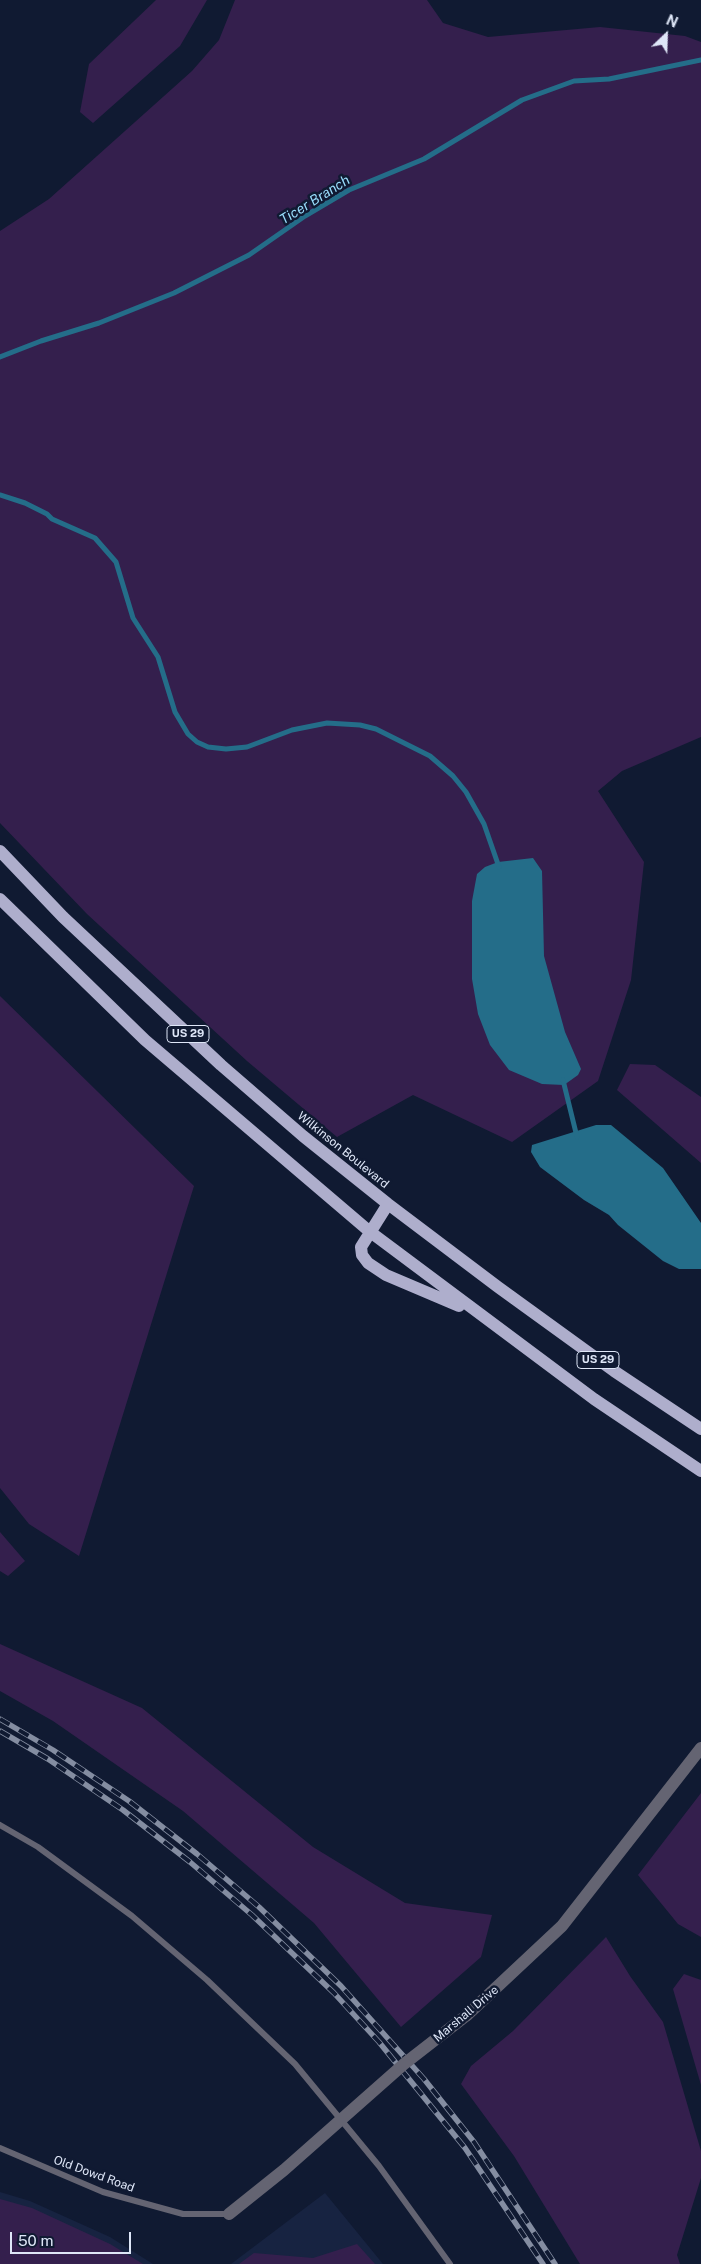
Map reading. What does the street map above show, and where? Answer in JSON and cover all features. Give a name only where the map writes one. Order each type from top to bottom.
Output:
[{"type":"main road","name":"Wilkinson Boulevard","points":[[0,852],[63,917],[221,1065],[303,1136],[388,1204],[598,1360],[701,1430]]},
{"type":"main road","name":"US 29","points":[[0,899],[145,1040],[369,1230],[478,1314],[594,1399],[701,1471]]},
{"type":"main road","points":[[388,1204],[369,1230],[360,1247],[362,1256],[368,1263],[386,1275],[478,1314]]},
{"type":"street","name":"Marshall Drive","points":[[229,2214],[284,2170],[404,2064],[467,2015],[516,1972],[562,1926],[701,1748]]},
{"type":"lane","points":[[0,1824],[38,1847],[132,1916],[207,1980],[296,2064],[379,2166],[450,2264]]},
{"type":"lane","name":"Old Dowd Road","points":[[0,2148],[103,2192],[183,2214]]},
{"type":"lane","name":"Marshall Drive","points":[[183,2214],[229,2214]]},
{"type":"shaded area","points":[[156,0],[207,0],[180,46],[93,123],[80,112],[89,64]]},
{"type":"shaded area","points":[[235,0],[427,0],[443,23],[488,37],[600,27],[685,36],[701,42],[701,737],[622,771],[598,791],[644,862],[631,980],[598,1081],[512,1142],[413,1095],[337,1137],[247,1061],[87,914],[0,823],[0,231],[49,199],[192,71],[219,40]]},
{"type":"shaded area","points":[[533,858],[542,871],[544,956],[565,1032],[581,1069],[578,1075],[564,1085],[542,1084],[509,1070],[490,1045],[478,1014],[472,979],[472,901],[477,874],[485,867],[498,862]]},
{"type":"shaded area","points":[[0,996],[194,1186],[79,1556],[29,1524],[0,1488]]},
{"type":"shaded area","points":[[630,1064],[655,1065],[701,1097],[701,1163],[617,1090]]},
{"type":"shaded area","points":[[596,1125],[611,1125],[663,1168],[701,1223],[701,1269],[679,1269],[663,1261],[618,1225],[609,1215],[584,1200],[540,1167],[531,1152],[532,1145]]},
{"type":"shaded area","points":[[0,1532],[25,1561],[8,1576],[0,1571]]},
{"type":"shaded area","points":[[0,1644],[142,1708],[313,1847],[405,1903],[492,1915],[481,1957],[401,2027],[314,1923],[183,1811],[53,1721],[0,1691]]},
{"type":"shaded area","points":[[701,1793],[701,1937],[678,1924],[638,1875]]},
{"type":"shaded area","points":[[606,1937],[630,1976],[663,2022],[701,2151],[701,2178],[677,2255],[680,2264],[580,2264],[514,2156],[461,2084],[471,2066],[513,2031]]},
{"type":"shaded area","points":[[684,1974],[701,1980],[701,2085],[673,1989]]},
{"type":"shaded area","points":[[0,2192],[30,2201],[110,2237],[153,2264],[0,2264]]},
{"type":"shaded area","points":[[325,2193],[383,2264],[231,2264]]},
{"type":"shaded area","points":[[0,2199],[32,2208],[110,2244],[143,2264],[0,2264]]},
{"type":"shaded area","points":[[357,2244],[375,2264],[239,2264],[254,2253],[313,2258]]},
{"type":"waterway","name":"Ticer Branch","points":[[0,357],[41,341],[99,323],[174,293],[249,255],[305,216],[349,190],[424,159],[522,100],[574,81],[609,79],[701,60]]},
{"type":"waterway","points":[[0,495],[25,503],[47,514],[52,519],[95,538],[116,562],[133,618],[158,657],[175,712],[188,734],[197,742],[208,747],[226,749],[247,747],[292,730],[327,723],[360,725],[376,729],[430,756],[453,776],[466,792],[484,824],[499,867]]},
{"type":"waterway","points":[[563,1080],[577,1137]]},
{"type":"railway","points":[[0,1719],[53,1750],[129,1801],[197,1854],[259,1907],[341,1986],[424,2079],[474,2142],[555,2264]]},
{"type":"railway","points":[[0,1731],[48,1759],[123,1810],[190,1862],[252,1915],[334,1993],[379,2042],[465,2148],[543,2264]]}]
